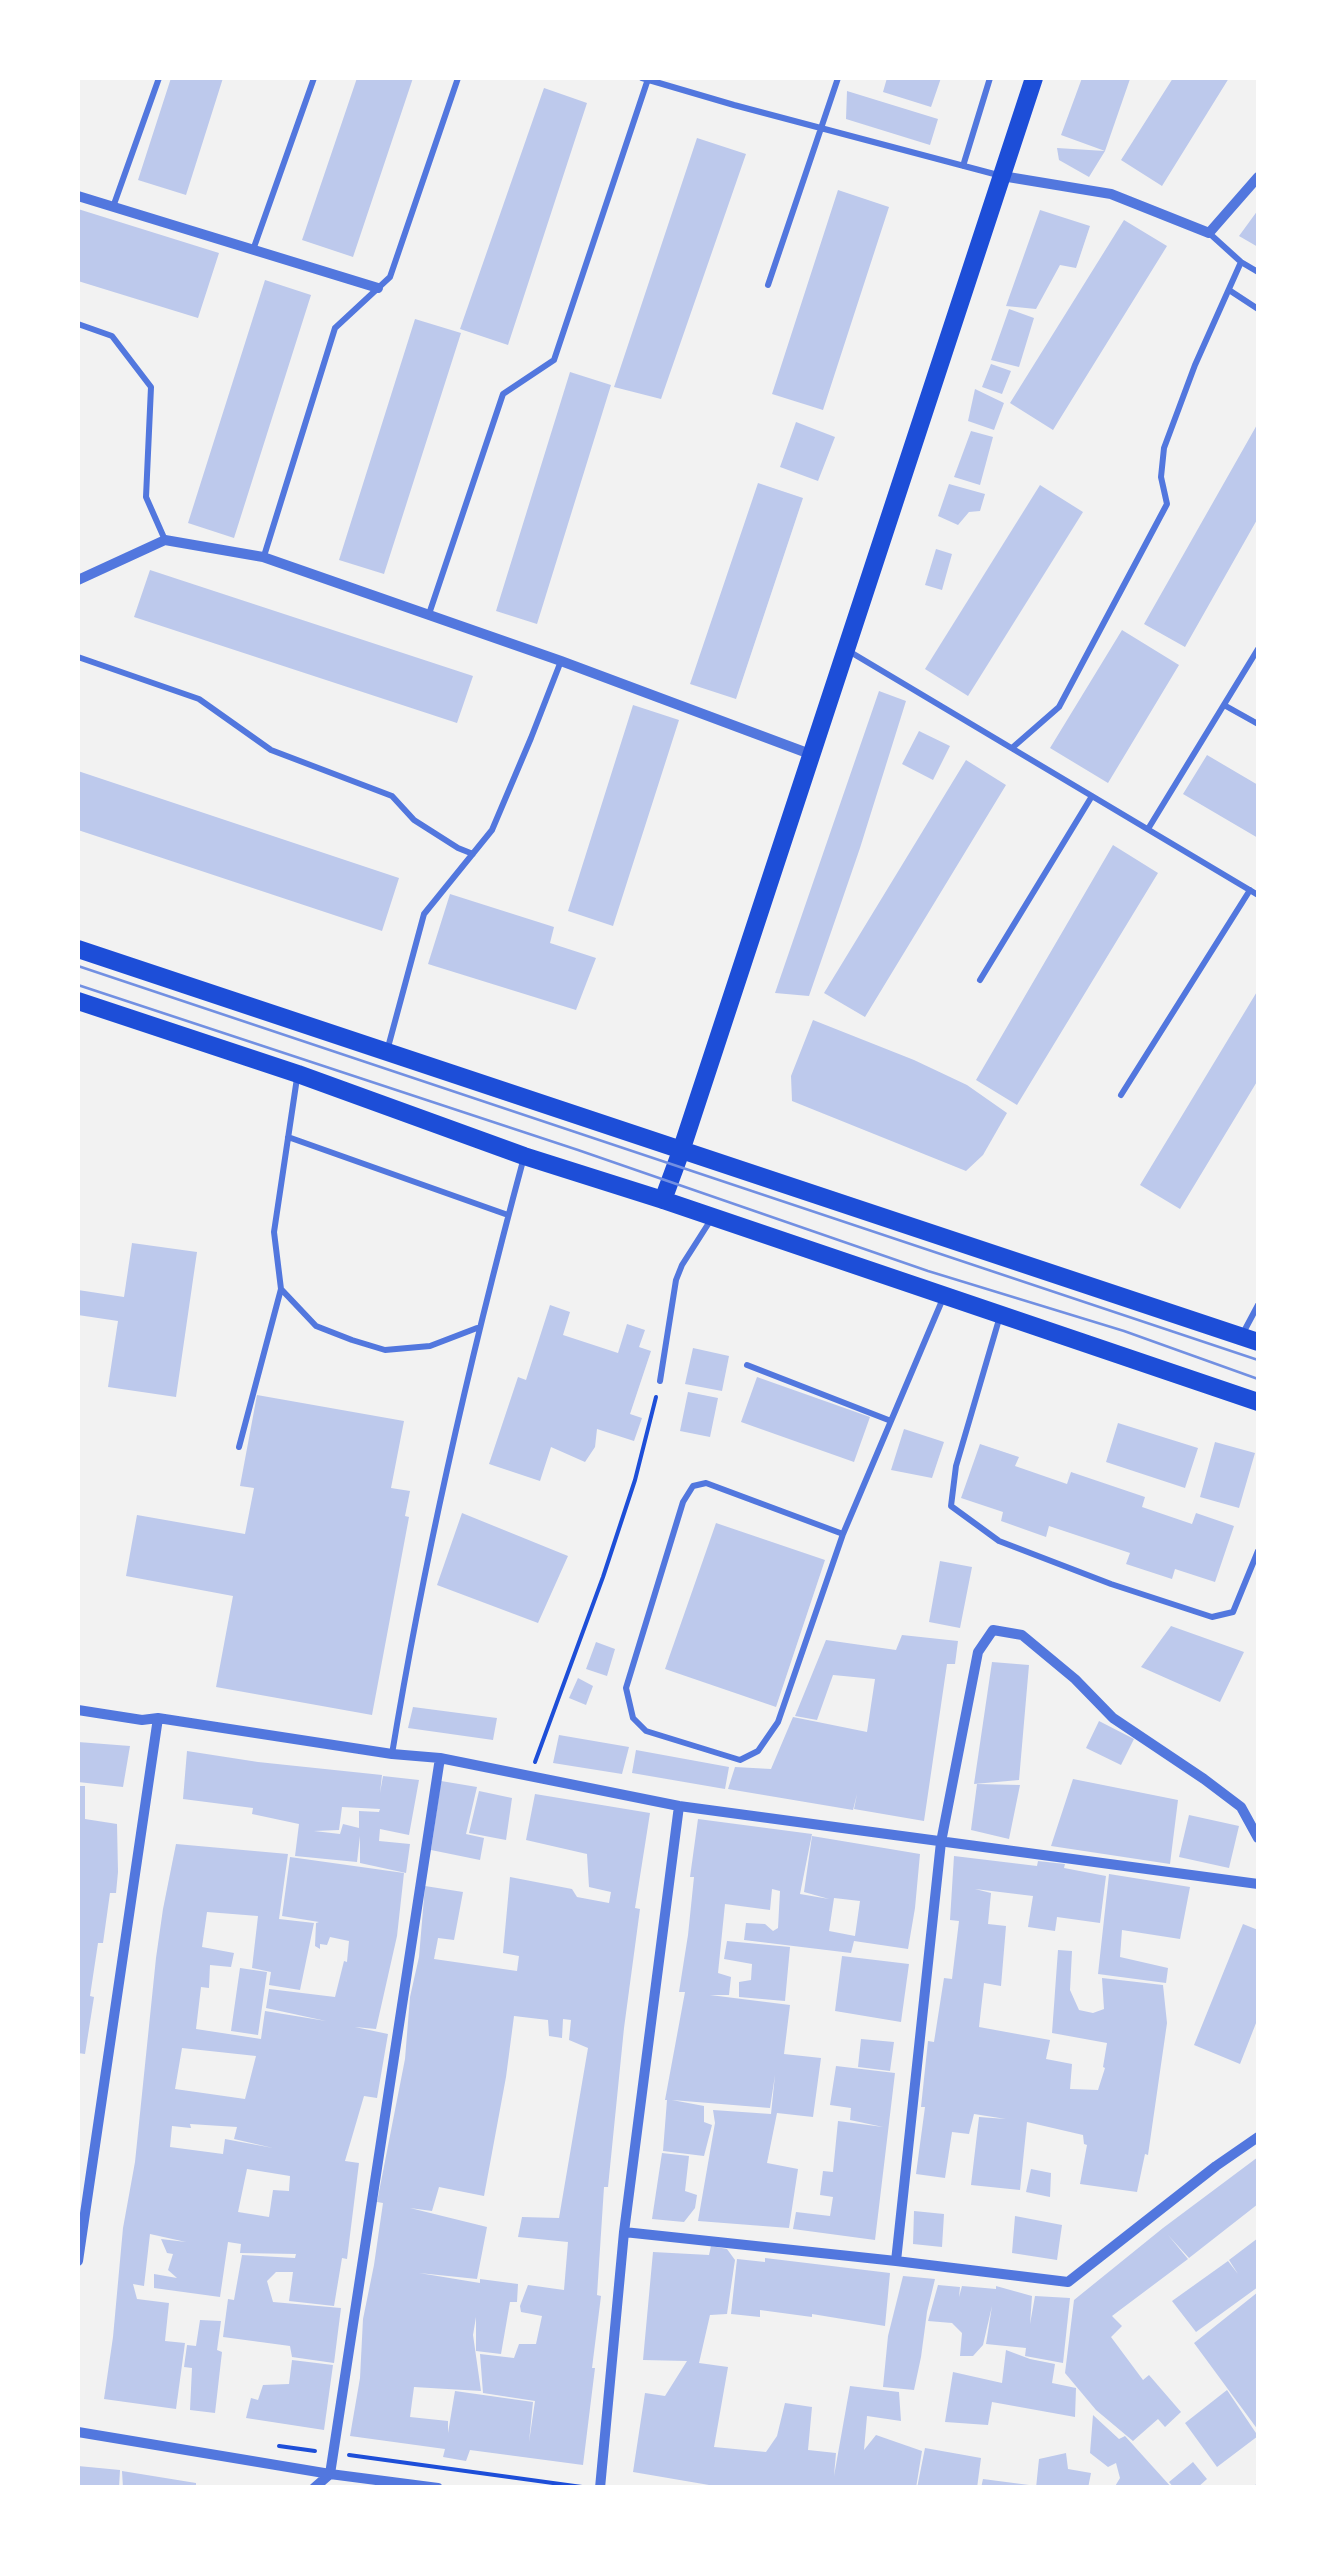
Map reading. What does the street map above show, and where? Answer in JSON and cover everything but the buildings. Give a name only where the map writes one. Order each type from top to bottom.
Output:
[{"type":"main road","points":[[663,1200],[1034,78]]},
{"type":"main road","points":[[78,949],[1250,1339]]},
{"type":"main road","points":[[78,1001],[298,1074],[524,1156],[1258,1402]]},
{"type":"street","points":[[1002,176],[1111,194],[1210,233],[1258,177]]},
{"type":"street","points":[[78,196],[378,288]]},
{"type":"street","points":[[78,580],[166,540],[263,557],[561,661],[810,754]]},
{"type":"street","points":[[896,2260],[941,1842],[978,1652],[993,1630],[1022,1635],[1075,1679],[1113,1718],[1240,1807],[1258,1838]]},
{"type":"street","points":[[78,1710],[440,1758],[678,1806],[1258,1884]]},
{"type":"street","points":[[78,2261],[158,1718]]},
{"type":"street","points":[[314,2488],[330,2474],[440,1758]]},
{"type":"street","points":[[600,2488],[624,2232],[678,1806]]},
{"type":"street","points":[[624,2232],[1068,2282],[1258,2137]]},
{"type":"street","points":[[78,2432],[438,2488]]},
{"type":"lane","points":[[113,207],[159,78]]},
{"type":"lane","points":[[254,250],[314,78]]},
{"type":"lane","points":[[263,557],[335,328],[390,277],[458,78]]},
{"type":"lane","points":[[428,614],[503,394],[554,360],[645,78],[1002,176]]},
{"type":"lane","points":[[768,286],[838,78]]},
{"type":"lane","points":[[963,166],[990,78]]},
{"type":"lane","points":[[1210,233],[1258,272]]},
{"type":"lane","points":[[1012,748],[1059,707],[1166,504],[1161,476],[1164,448],[1241,262]]},
{"type":"lane","points":[[1229,290],[1258,308]]},
{"type":"lane","points":[[78,324],[112,336],[151,388],[146,497],[166,540]]},
{"type":"lane","points":[[846,648],[1258,895]]},
{"type":"lane","points":[[1148,829],[1258,648]]},
{"type":"lane","points":[[78,657],[199,700],[270,750],[392,796],[414,820],[472,854]]},
{"type":"lane","points":[[387,1052],[424,914],[492,830],[561,661]]},
{"type":"lane","points":[[1224,705],[1258,724]]},
{"type":"lane","points":[[980,980],[1092,796]]},
{"type":"lane","points":[[1121,1095],[1250,890]]},
{"type":"lane","points":[[239,1447],[281,1288],[274,1232],[298,1074]]},
{"type":"lane","points":[[288,1136],[508,1215]]},
{"type":"lane","points":[[392,1754],[406,1666],[478,1327],[524,1156]]},
{"type":"lane","points":[[660,1381],[676,1280],[712,1217]]},
{"type":"lane","points":[[281,1288],[316,1326],[385,1350],[430,1346],[478,1327]]},
{"type":"lane","points":[[843,1534],[706,1483],[693,1486],[683,1502],[626,1688],[633,1718],[646,1731],[740,1760],[758,1751],[778,1722],[843,1534],[944,1296]]},
{"type":"lane","points":[[1250,1339],[1258,1305]]},
{"type":"lane","points":[[1000,1314],[956,1466],[951,1506],[999,1542],[1212,1617],[1233,1612],[1258,1551]]},
{"type":"lane","points":[[747,1365],[891,1421]]},
{"type":"path","points":[[530,1776],[635,1480],[660,1381]]},
{"type":"tram line","points":[[78,966],[1258,1360]]},
{"type":"tram line","points":[[78,985],[578,1150],[928,1271],[1124,1331],[1258,1379]]}]
